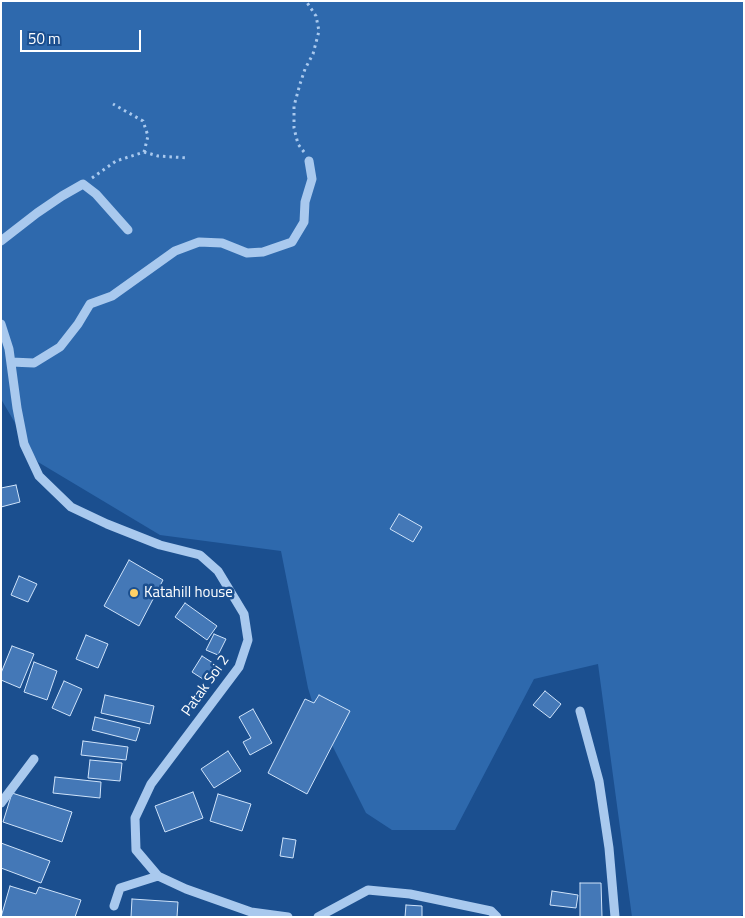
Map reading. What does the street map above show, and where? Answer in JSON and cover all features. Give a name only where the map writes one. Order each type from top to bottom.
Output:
[{"type":"street","points":[[11,362],[34,362],[60,346],[78,324],[90,304],[112,296],[175,251],[199,242],[222,243],[247,253],[263,252],[292,242],[304,222],[305,202],[312,179],[309,161]]},
{"type":"street","points":[[1,241],[37,213],[83,184],[96,194],[128,230]]},
{"type":"street","name":"Patak Soi 2","points":[[1,324],[9,349],[24,444],[39,476],[71,507],[160,545],[200,555],[218,572],[244,614],[248,640],[239,667],[151,784],[135,818],[136,850],[158,876],[186,889],[251,912],[288,917]]},
{"type":"street","points":[[580,711],[599,782],[609,848],[615,917]]},
{"type":"street","points":[[1,803],[34,759]]},
{"type":"street","points":[[114,906],[120,888],[158,876]]},
{"type":"street","points":[[318,917],[368,890],[410,894],[491,912],[497,917]]},
{"type":"path","points":[[306,1],[316,16],[319,31],[313,54],[305,69],[294,106],[294,128],[298,144],[309,161]]},
{"type":"path","points":[[113,104],[143,121],[148,136],[144,152]]},
{"type":"path","points":[[83,184],[116,160],[144,152],[158,156],[188,158]]},
{"type":"shaded area","points":[[1,1],[744,1],[744,914],[739,917],[632,917],[598,664],[534,679],[455,830],[392,830],[366,813],[315,711],[308,688],[281,551],[160,535],[38,462],[1,399]]},
{"type":"building","points":[[16,485],[20,502],[1,507],[1,488]]},
{"type":"building","points":[[399,514],[422,527],[413,542],[390,529]]},
{"type":"building","name":"Katahill house","points":[[129,560],[163,580],[139,626],[104,606]]},
{"type":"building","points":[[19,576],[37,584],[28,602],[11,595]]},
{"type":"building","points":[[185,603],[217,626],[207,640],[175,617]]},
{"type":"building","points":[[214,634],[226,639],[218,655],[206,650]]},
{"type":"building","points":[[86,635],[108,644],[98,668],[76,659]]},
{"type":"building","points":[[12,646],[34,654],[20,688],[1,680],[1,673]]},
{"type":"building","points":[[202,656],[216,665],[206,681],[192,672]]},
{"type":"building","points":[[34,662],[57,671],[47,700],[24,692]]},
{"type":"building","points":[[64,681],[82,689],[70,716],[52,708]]},
{"type":"building","points":[[545,691],[561,704],[550,718],[533,705]]},
{"type":"building","points":[[105,695],[154,706],[150,724],[101,713]]},
{"type":"building","points":[[319,695],[350,711],[307,794],[268,773],[305,699],[314,703]]},
{"type":"building","points":[[253,709],[272,743],[250,755],[243,742],[251,738],[239,717]]},
{"type":"building","points":[[95,717],[140,728],[136,741],[92,730]]},
{"type":"building","points":[[83,741],[128,747],[126,760],[81,755]]},
{"type":"building","points":[[228,751],[241,771],[214,788],[201,769]]},
{"type":"building","points":[[90,760],[122,763],[120,781],[88,778]]},
{"type":"building","points":[[55,777],[101,782],[100,798],[53,793]]},
{"type":"building","points":[[193,792],[203,818],[165,832],[155,806]]},
{"type":"building","points":[[12,793],[72,812],[62,842],[3,822]]},
{"type":"building","points":[[218,794],[251,804],[242,831],[210,821]]},
{"type":"building","points":[[283,838],[296,840],[293,858],[280,856]]},
{"type":"building","points":[[1,843],[50,861],[41,883],[1,868]]},
{"type":"building","points":[[580,883],[601,883],[602,917],[580,917]]},
{"type":"building","points":[[10,886],[36,894],[39,887],[81,900],[75,917],[1,917]]},
{"type":"building","points":[[552,891],[578,895],[576,908],[550,905]]},
{"type":"building","points":[[132,899],[178,902],[177,917],[131,917]]},
{"type":"building","points":[[406,905],[422,906],[422,917],[405,917]]},
{"type":"place","name":"Katahill house","points":[[134,593]]}]
